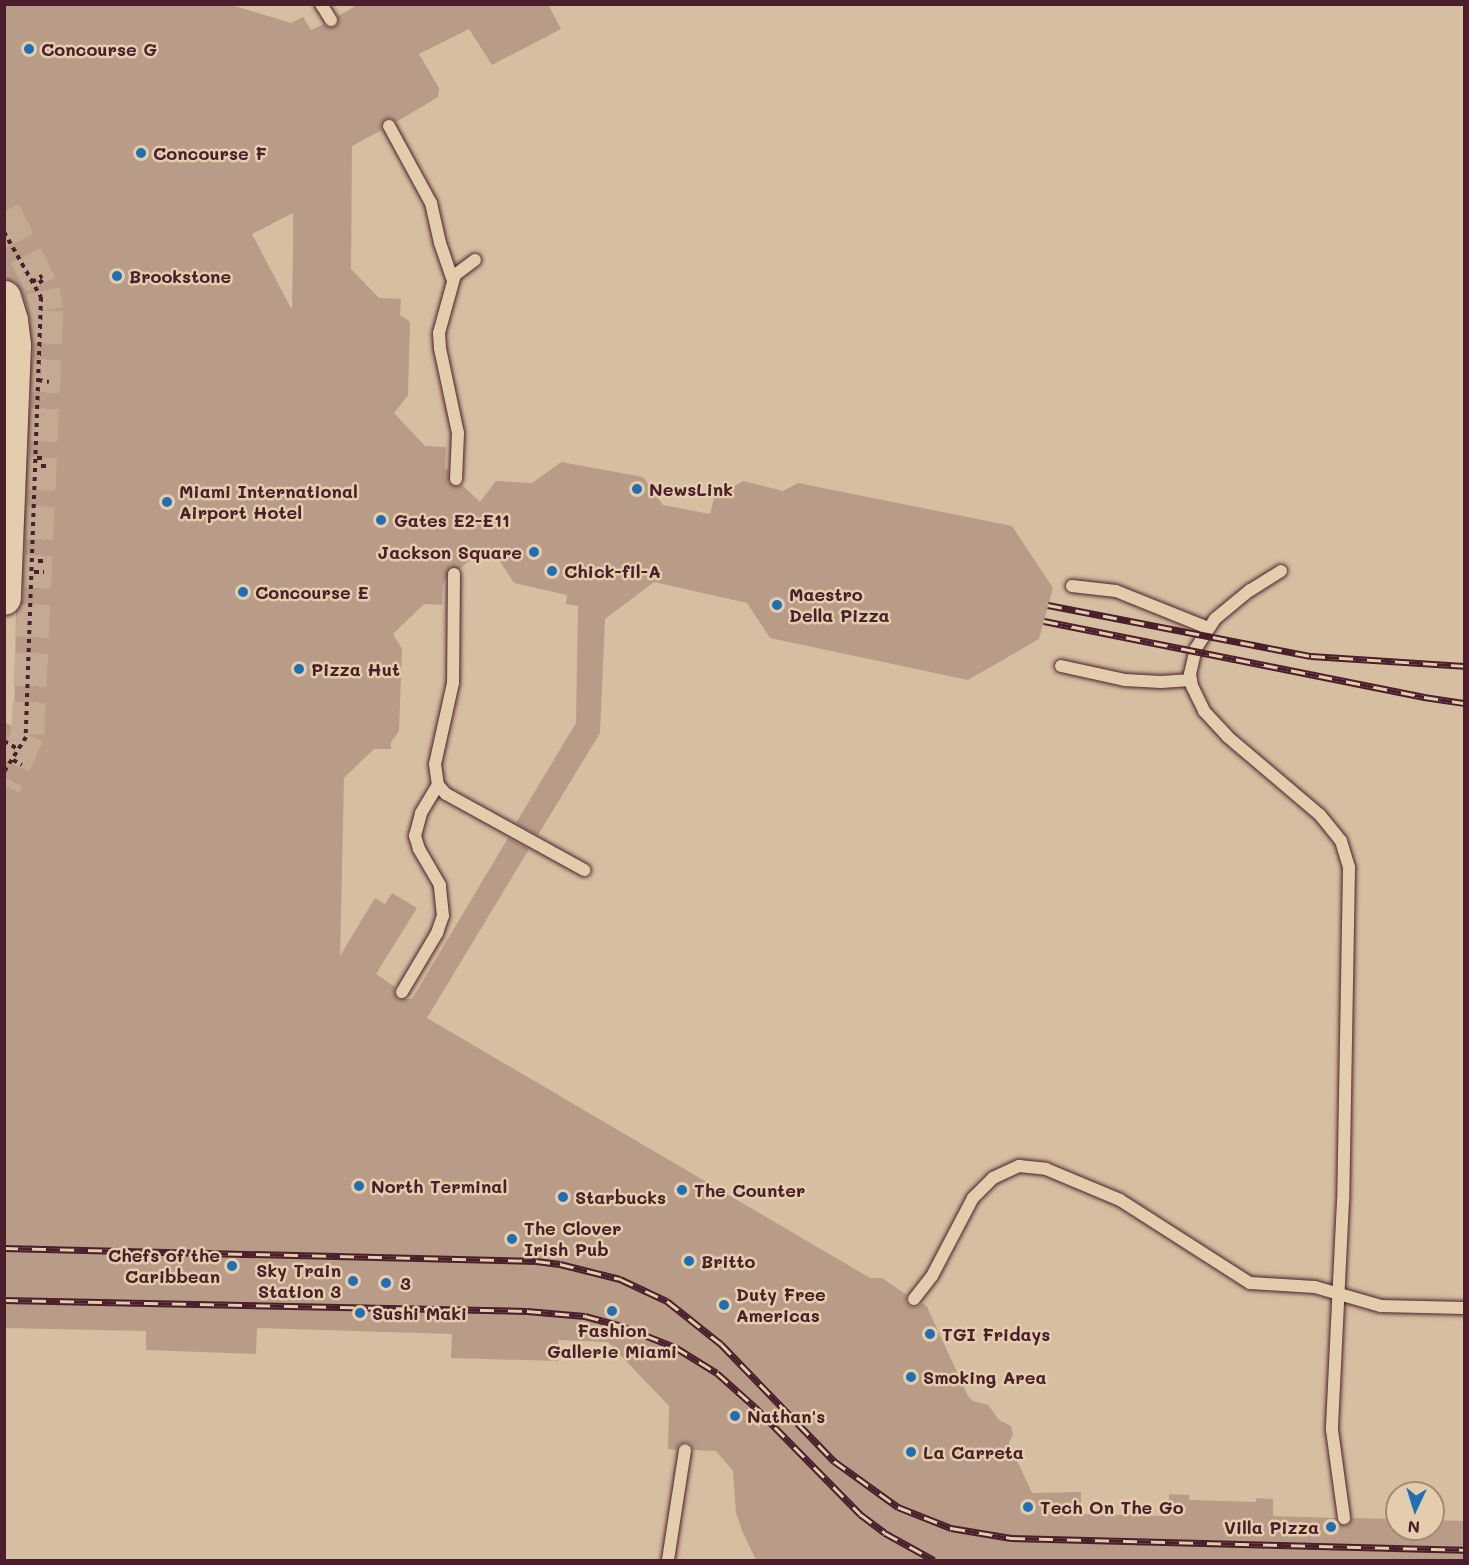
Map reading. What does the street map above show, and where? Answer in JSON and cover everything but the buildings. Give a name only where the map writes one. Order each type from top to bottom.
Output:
[{"type":"main road","points":[[4,597],[14,345],[13,305]]},
{"type":"lane","points":[[321,4],[331,20]]},
{"type":"lane","points":[[389,126],[431,203],[440,243],[453,280]]},
{"type":"lane","points":[[456,479],[456,424],[439,341],[441,322],[453,280],[461,268],[475,260]]},
{"type":"lane","points":[[1281,572],[1225,609],[1208,628],[1192,661],[1191,680],[1197,699],[1228,738],[1320,815],[1341,841],[1346,855],[1350,884],[1332,1430],[1344,1518]]},
{"type":"lane","points":[[454,574],[453,683],[435,764],[438,785],[446,794],[584,870]]},
{"type":"lane","points":[[1072,586],[1116,591],[1208,628]]},
{"type":"lane","points":[[1061,666],[1144,682],[1191,680]]},
{"type":"lane","points":[[402,992],[437,933],[443,916],[440,885],[419,849],[416,836],[421,813],[438,785]]},
{"type":"lane","points":[[914,1299],[932,1276],[973,1198],[993,1179],[1019,1166],[1046,1169],[1120,1200],[1250,1282],[1315,1287],[1381,1306],[1464,1308]]},
{"type":"lane","points":[[668,1560],[685,1450]]},
{"type":"path","points":[[4,232],[41,297],[26,737],[4,772]]},
{"type":"path","points":[[13,305],[42,279]]},
{"type":"path","points":[[37,458],[46,458]]},
{"type":"path","points":[[38,561],[44,561]]},
{"type":"path","points":[[34,572],[44,572]]},
{"type":"path","points":[[4,741],[18,749]]},
{"type":"path","points":[[13,760],[22,765]]},
{"type":"shaded area","points":[[5,5],[1464,5],[1464,1560],[5,1560]]},
{"type":"tunnel","points":[[4,211],[43,290],[47,310],[28,734],[4,785]]},
{"type":"railway","points":[[1048,605],[1311,656],[1464,666]]},
{"type":"railway","points":[[1044,621],[1464,703]]},
{"type":"railway","points":[[4,1248],[536,1261],[560,1264],[620,1279],[667,1301],[721,1344],[834,1461],[898,1507],[951,1528],[1011,1538],[1464,1550]]},
{"type":"railway","points":[[4,1300],[527,1311],[585,1316],[619,1325],[675,1347],[717,1373],[755,1407],[860,1514],[885,1533],[934,1560]]},
{"type":"place","name":"Concourse G","points":[[29,49]]},
{"type":"place","name":"Concourse F","points":[[141,153]]},
{"type":"place","name":"Brookstone","points":[[117,276]]},
{"type":"place","name":"NewsLink","points":[[637,489]]},
{"type":"place","name":"Miami International Airport Hotel","points":[[167,502]]},
{"type":"place","name":"Gates E2-E11","points":[[381,520]]},
{"type":"place","name":"Jackson Square","points":[[534,552]]},
{"type":"place","name":"Chick-fil-A","points":[[552,571]]},
{"type":"place","name":"Concourse E","points":[[243,592]]},
{"type":"place","name":"Maestro Della Pizza","points":[[777,605]]},
{"type":"place","name":"Pizza Hut","points":[[299,669]]},
{"type":"place","name":"North Terminal","points":[[359,1186]]},
{"type":"place","name":"The Counter","points":[[682,1190]]},
{"type":"place","name":"Starbucks","points":[[563,1197]]},
{"type":"place","name":"The Clover Irish Pub","points":[[512,1239]]},
{"type":"place","name":"Britto","points":[[689,1261]]},
{"type":"place","name":"Chefs of the Caribbean","points":[[232,1266]]},
{"type":"place","name":"Sky Train Station 3","points":[[353,1281]]},
{"type":"place","name":"3","points":[[386,1283]]},
{"type":"place","name":"Duty Free Americas","points":[[724,1305]]},
{"type":"place","name":"Fashion Gallerie Miami","points":[[612,1311]]},
{"type":"place","name":"Sushi Maki","points":[[360,1313]]},
{"type":"place","name":"TGI Fridays","points":[[930,1334]]},
{"type":"place","name":"Smoking Area","points":[[911,1377]]},
{"type":"place","name":"Nathan's","points":[[735,1416]]},
{"type":"place","name":"La Carreta","points":[[911,1452]]},
{"type":"place","name":"Tech On The Go","points":[[1028,1507]]},
{"type":"place","name":"Villa Pizza","points":[[1331,1527]]}]
